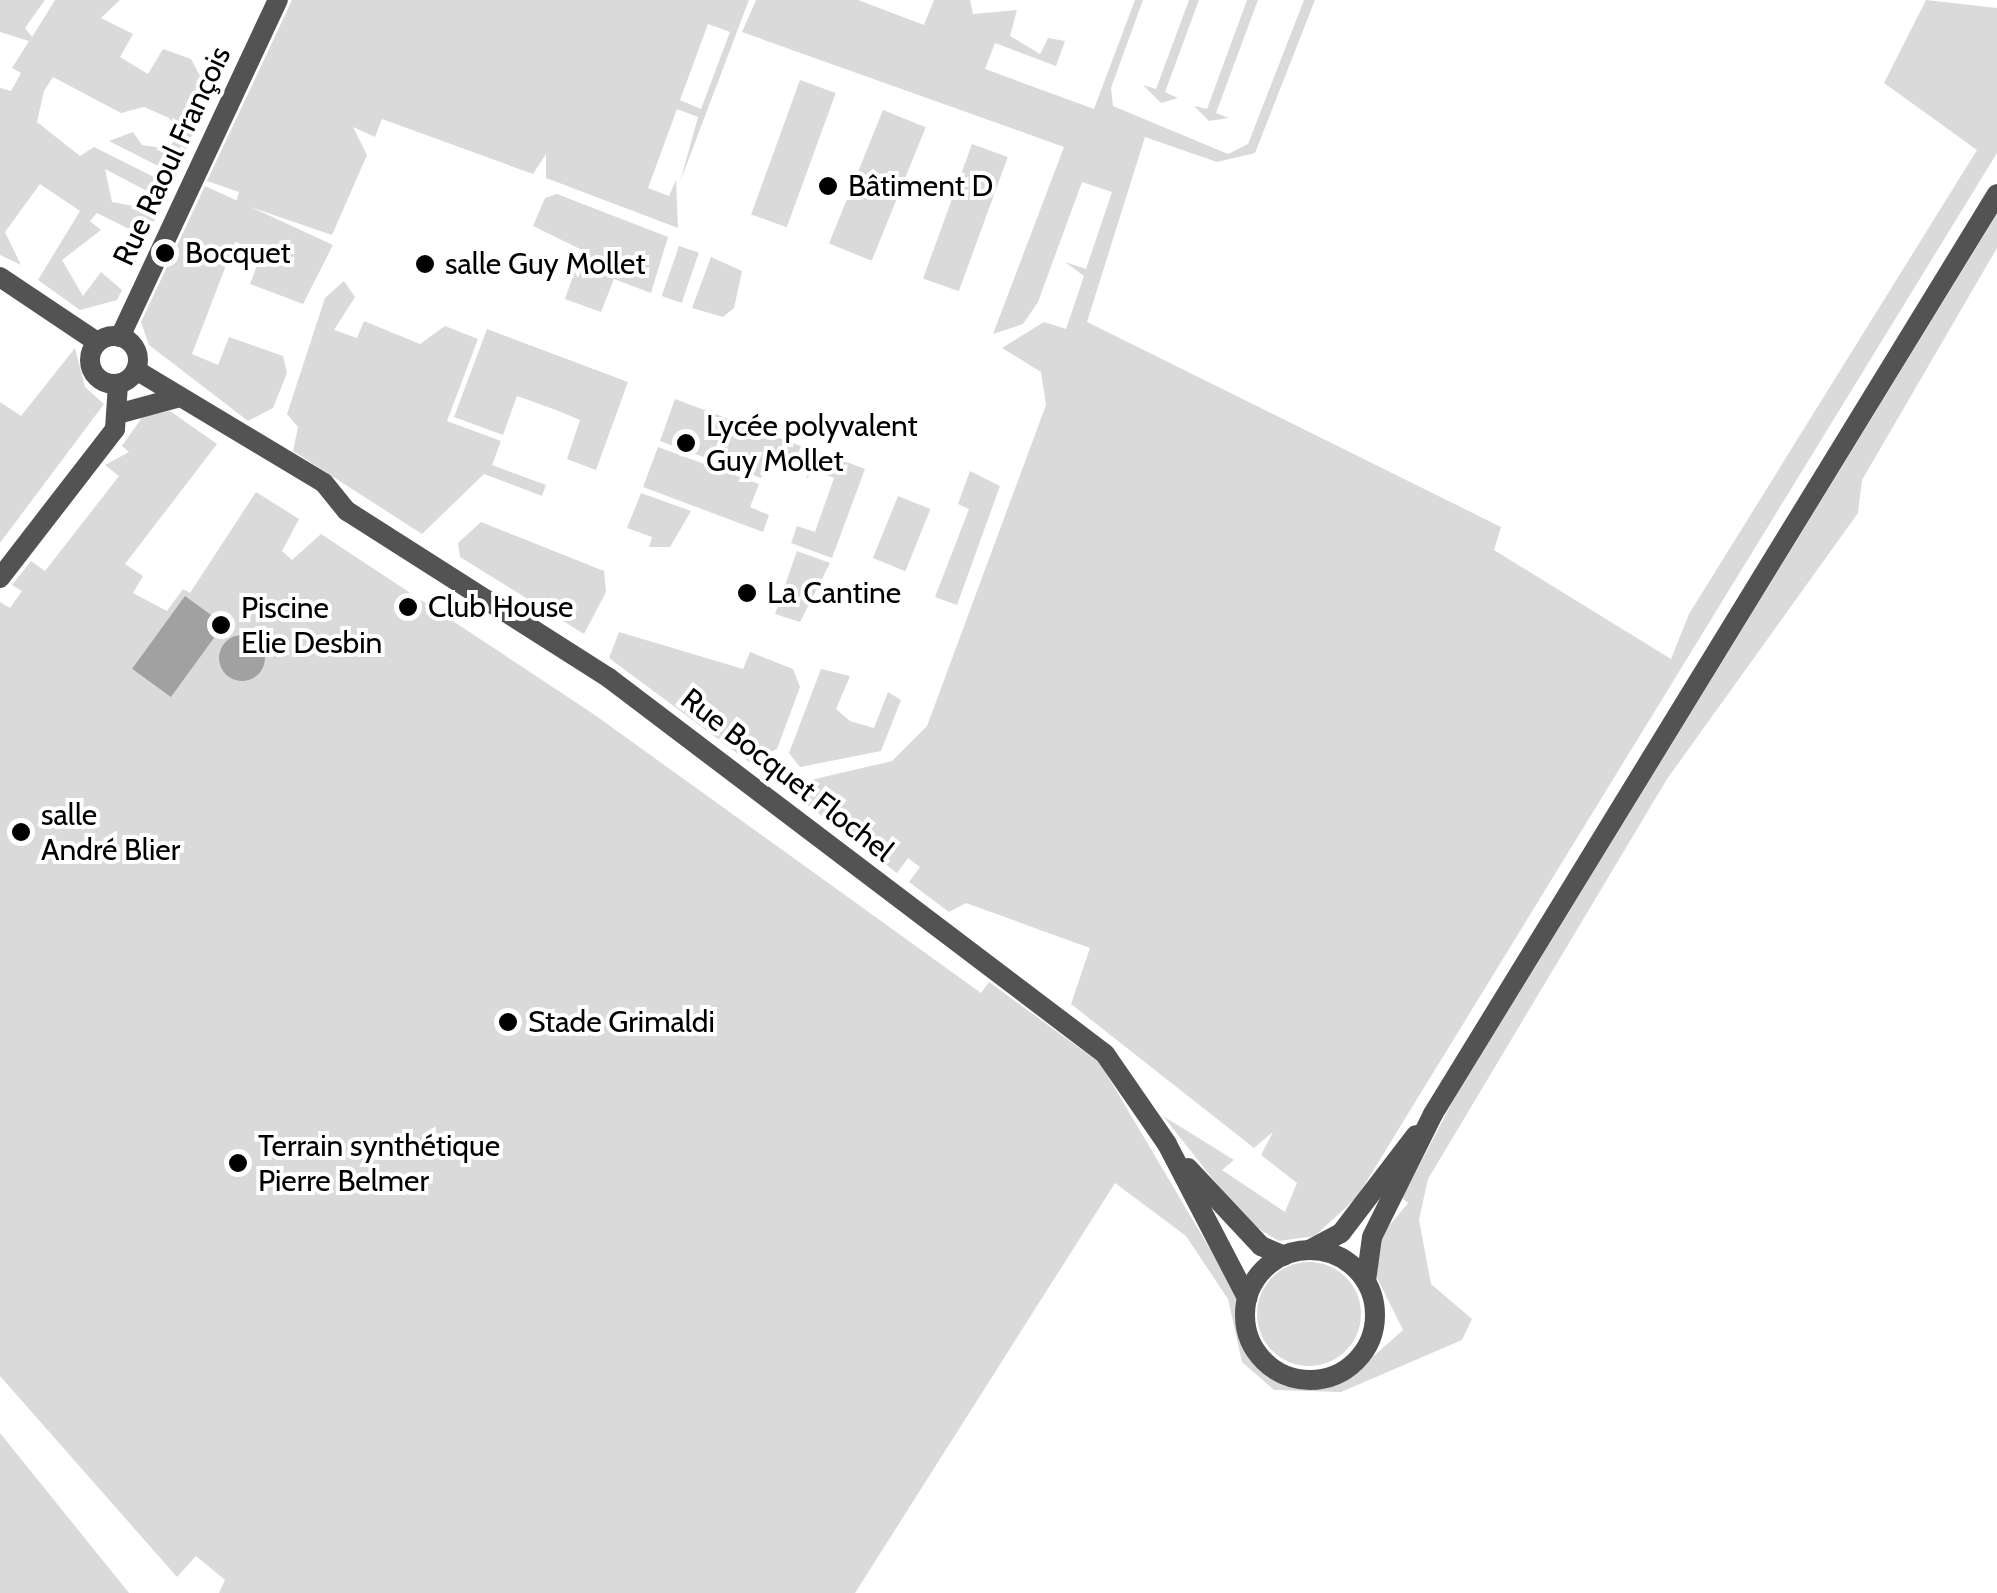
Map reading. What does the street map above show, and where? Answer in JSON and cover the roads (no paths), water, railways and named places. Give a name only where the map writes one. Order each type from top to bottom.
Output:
[{"type":"street","name":"Rue Raoul François","points":[[120,336],[278,0]]},
{"type":"street","points":[[1434,1114],[1341,1233],[1309,1250],[1284,1256],[1247,1298],[1257,1354],[1288,1376],[1326,1379],[1370,1343],[1376,1310],[1366,1281],[1372,1238],[1434,1114],[1997,194]]},
{"type":"street","points":[[0,276],[97,342],[120,336],[133,346],[136,370],[118,384]]},
{"type":"street","points":[[97,342],[94,374],[118,384]]},
{"type":"street","name":"Rue Bocquet Flochel","points":[[136,370],[609,678],[1055,1014],[1118,1068],[1167,1144],[1247,1298]]},
{"type":"street","points":[[118,384],[121,412]]},
{"type":"street","points":[[0,578],[121,412],[180,397]]},
{"type":"street","name":"Rue Bocquet Flochel","points":[[1167,1144],[1233,1221],[1284,1256]]},
{"type":"street","points":[[1309,1250],[1342,1258],[1366,1281]]},
{"type":"place","name":"Bâtiment D","points":[[828,186]]},
{"type":"place","name":"Bocquet","points":[[165,253]]},
{"type":"place","name":"salle Guy Mollet","points":[[425,264]]},
{"type":"place","name":"Lycée polyvalent Guy Mollet","points":[[686,443]]},
{"type":"place","name":"La Cantine","points":[[747,593]]},
{"type":"place","name":"Club House","points":[[408,607]]},
{"type":"place","name":"Piscine Elie Desbin","points":[[221,625]]},
{"type":"place","name":"salle André Blier","points":[[21,832]]},
{"type":"place","name":"Stade Grimaldi","points":[[508,1022]]},
{"type":"place","name":"Terrain synthétique Pierre Belmer","points":[[238,1163]]}]
